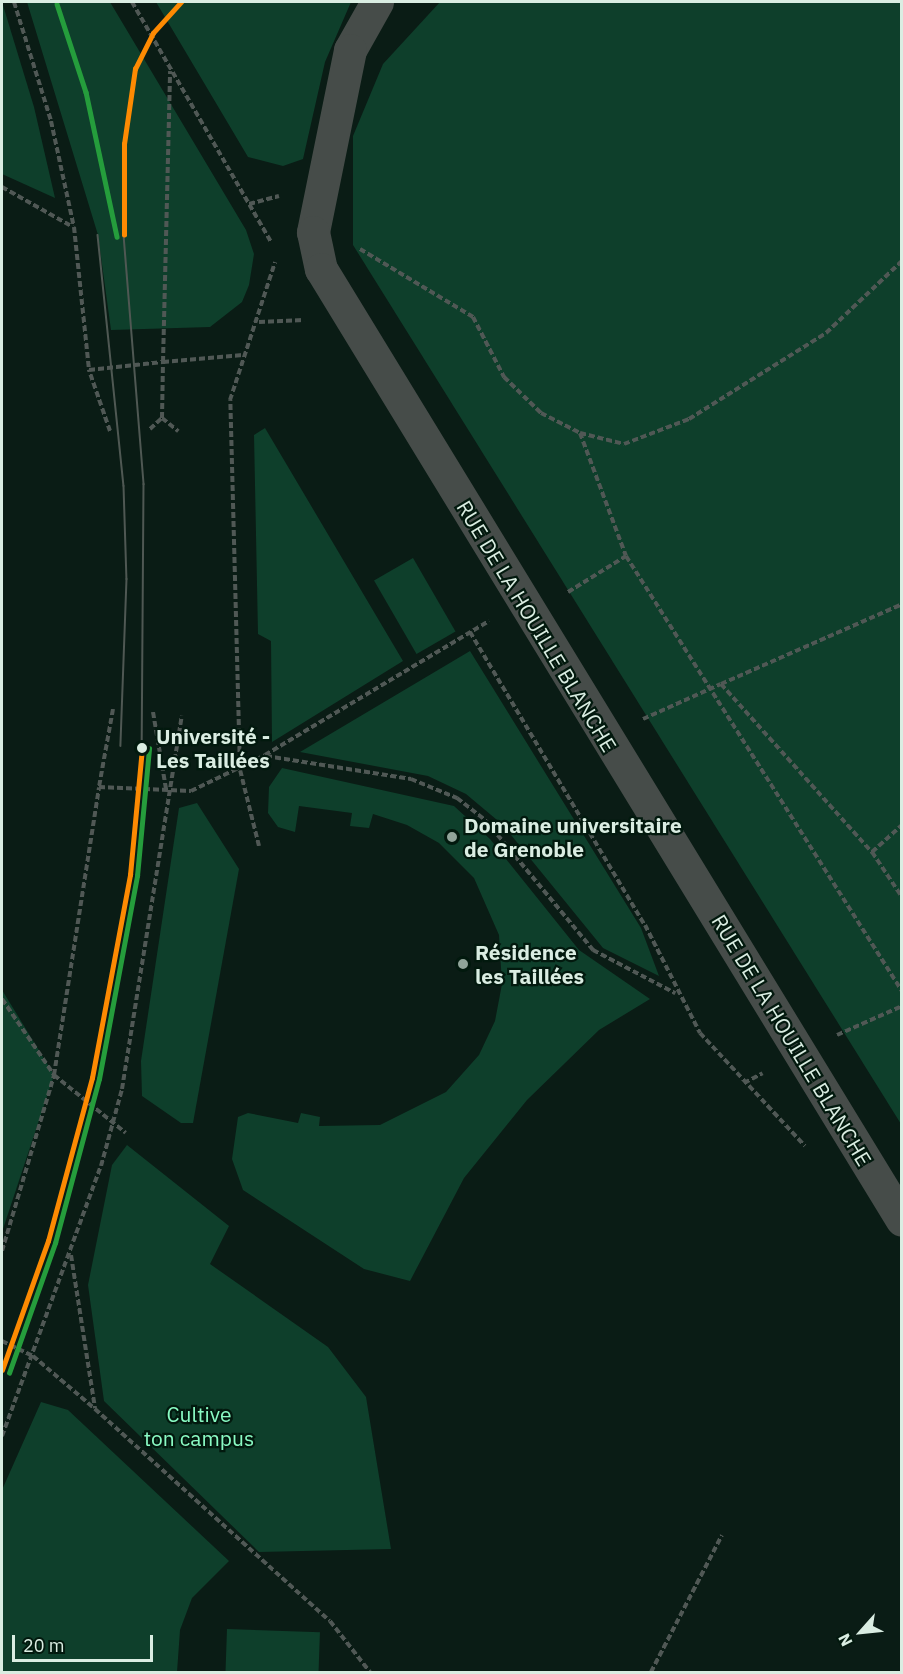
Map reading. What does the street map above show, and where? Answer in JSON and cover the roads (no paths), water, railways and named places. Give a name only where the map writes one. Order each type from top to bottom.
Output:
[{"type":"street","name":"RUE DE LA HOUILLE BLANCHE","points":[[377,2],[350,50],[313,232],[315,248],[343,306],[603,736],[766,990],[902,1220]]},
{"type":"tram line","points":[[98,235],[124,486],[127,579],[121,746]]},
{"type":"tram line","points":[[124,235],[144,484],[142,748]]},
{"type":"place","name":"Université - Les Taillées","points":[[142,748]]},
{"type":"place","name":"Domaine universitaire de Grenoble","points":[[452,837]]},
{"type":"place","name":"Résidence les Taillées","points":[[463,964]]},
{"type":"park label","name":"Cultive ton campus","points":[[199,1426]]}]
